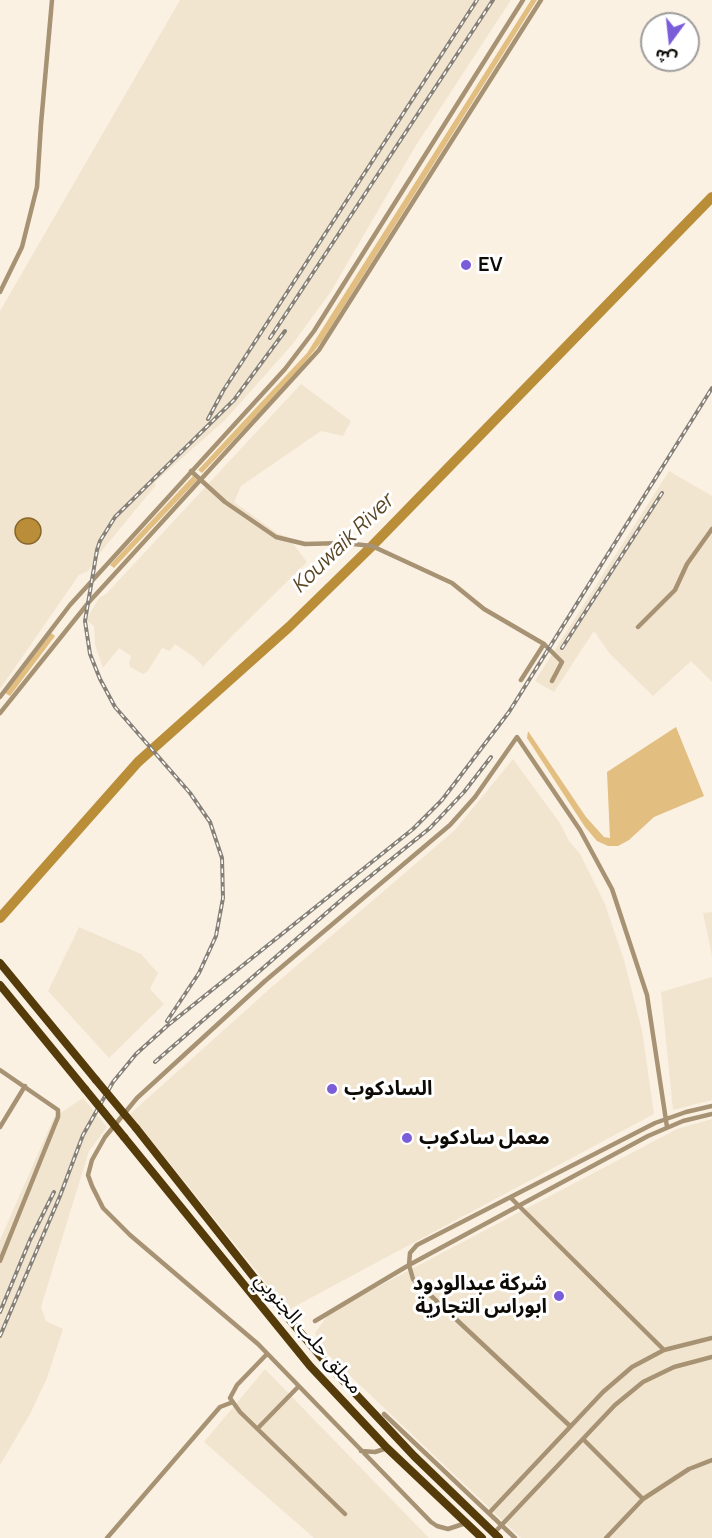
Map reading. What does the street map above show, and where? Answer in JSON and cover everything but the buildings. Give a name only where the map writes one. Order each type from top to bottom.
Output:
[{"type":"highway","points":[[0,963],[321,1357],[414,1456],[497,1536]]},
{"type":"highway","name":"محلق حلب الجنوبي","points":[[0,985],[310,1366],[387,1448],[482,1538]]},
{"type":"street","points":[[0,292],[22,247],[37,187],[40,124],[52,0]]},
{"type":"street","points":[[0,697],[70,605],[285,369],[314,332],[524,0]]},
{"type":"street","points":[[0,713],[76,617],[319,350],[541,0]]},
{"type":"street","points":[[191,471],[225,502],[276,537],[305,544],[344,543],[372,546],[452,583],[484,609],[544,644],[562,662],[552,681]]},
{"type":"street","points":[[638,627],[675,590],[687,564],[712,529]]},
{"type":"street","points":[[520,680],[544,644]]},
{"type":"street","points":[[466,1523],[448,1529],[437,1526],[267,1354],[172,1269],[130,1235],[104,1208],[92,1186],[88,1175],[92,1160],[105,1137],[137,1098],[265,981],[450,825],[475,797],[517,737],[580,830],[612,889],[647,995],[667,1127]]},
{"type":"street","points":[[0,1070],[58,1110],[58,1117],[0,1261]]},
{"type":"street","points":[[0,1127],[26,1086]]},
{"type":"street","points":[[570,1426],[418,1284],[411,1274],[410,1253],[417,1245],[666,1118],[712,1106]]},
{"type":"street","points":[[315,1321],[517,1205],[667,1127],[712,1114]]},
{"type":"street","points":[[581,1162],[585,1170]]},
{"type":"street","points":[[511,1198],[664,1350]]},
{"type":"street","points":[[489,1514],[603,1392],[632,1367],[664,1350],[712,1338]]},
{"type":"street","points":[[267,1354],[232,1391],[230,1398],[345,1514]]},
{"type":"street","points":[[497,1536],[502,1525],[615,1405],[644,1382],[674,1367],[712,1358]]},
{"type":"street","points":[[258,1428],[298,1387]]},
{"type":"street","points":[[107,1538],[220,1407],[233,1402]]},
{"type":"street","points":[[384,1414],[515,1538]]},
{"type":"street","points":[[583,1439],[643,1499]]},
{"type":"street","points":[[361,1451],[375,1452],[387,1448]]},
{"type":"street","points":[[606,1538],[643,1499],[689,1469],[712,1460]]},
{"type":"shaded area","points":[[180,0],[511,0],[415,147],[330,293],[291,346],[225,420],[154,483],[156,485],[88,571],[79,575],[0,689],[0,311]]},
{"type":"shaded area","points":[[531,0],[537,0],[322,341],[293,377],[202,473],[198,470],[307,353]]},
{"type":"shaded area","points":[[301,384],[351,421],[343,436],[321,431],[241,486],[234,502],[277,533],[288,537],[307,562],[195,675],[203,666],[175,644],[170,651],[162,648],[148,671],[143,674],[130,667],[131,656],[119,648],[103,668],[95,645],[94,626],[86,620],[99,598],[106,594]]},
{"type":"shaded area","points":[[669,471],[712,496],[712,682],[691,661],[653,696],[610,654],[594,631],[554,692],[535,681]]},
{"type":"shaded area","points":[[193,476],[197,480],[114,568],[110,565]]},
{"type":"shaded area","points":[[28,518],[37,522],[41,531],[37,540],[28,544],[19,540],[15,531],[19,522]]},
{"type":"shaded area","points":[[51,633],[55,636],[10,696],[5,693]]},
{"type":"shaded area","points":[[676,727],[704,796],[654,817],[629,840],[618,846],[608,846],[597,841],[585,827],[527,738],[528,731],[586,817],[604,837],[610,838],[607,772]]},
{"type":"shaded area","points":[[513,759],[580,854],[605,904],[624,960],[642,1030],[654,1114],[288,1310],[130,1114],[274,985],[455,830]]},
{"type":"shaded area","points":[[712,912],[712,956],[703,913]]},
{"type":"shaded area","points":[[79,927],[141,954],[158,973],[150,989],[164,1004],[109,1058],[48,991]]},
{"type":"shaded area","points":[[712,977],[712,1100],[673,1110],[661,992]]},
{"type":"shaded area","points":[[83,1098],[107,1127],[89,1151],[41,1307],[46,1321],[63,1329],[47,1378],[30,1414],[0,1465],[0,1240],[54,1117]]},
{"type":"shaded area","points":[[712,1119],[712,1538],[521,1538],[321,1348],[315,1333],[330,1312],[677,1129]]},
{"type":"shaded area","points":[[265,1369],[429,1538],[314,1538],[204,1442]]},
{"type":"waterway","name":"Kouwaik River","points":[[0,918],[138,762],[289,627],[372,546],[712,197]]},
{"type":"railway","points":[[208,419],[223,391],[477,0]]},
{"type":"railway","points":[[270,338],[493,0]]},
{"type":"railway","points":[[167,1021],[199,973],[216,936],[223,898],[222,858],[210,822],[190,793],[115,707],[100,679],[90,654],[85,621],[97,550],[115,517],[234,400],[285,331]]},
{"type":"railway","points":[[0,1336],[60,1196],[83,1135],[113,1082],[136,1054],[167,1026],[413,829],[442,800],[509,712],[712,388]]},
{"type":"railway","points":[[562,648],[662,493]]},
{"type":"railway","points":[[155,1062],[347,895],[430,828],[464,792],[491,757]]},
{"type":"railway","points":[[0,1312],[30,1240],[54,1192]]},
{"type":"place","name":"EV","points":[[466,265]]},
{"type":"place","name":"السادكوب","points":[[332,1089]]},
{"type":"place","name":"معمل سادكوب","points":[[407,1138]]},
{"type":"place","name":"شركة عبدالودود ابوراس التجارية","points":[[559,1296]]}]
